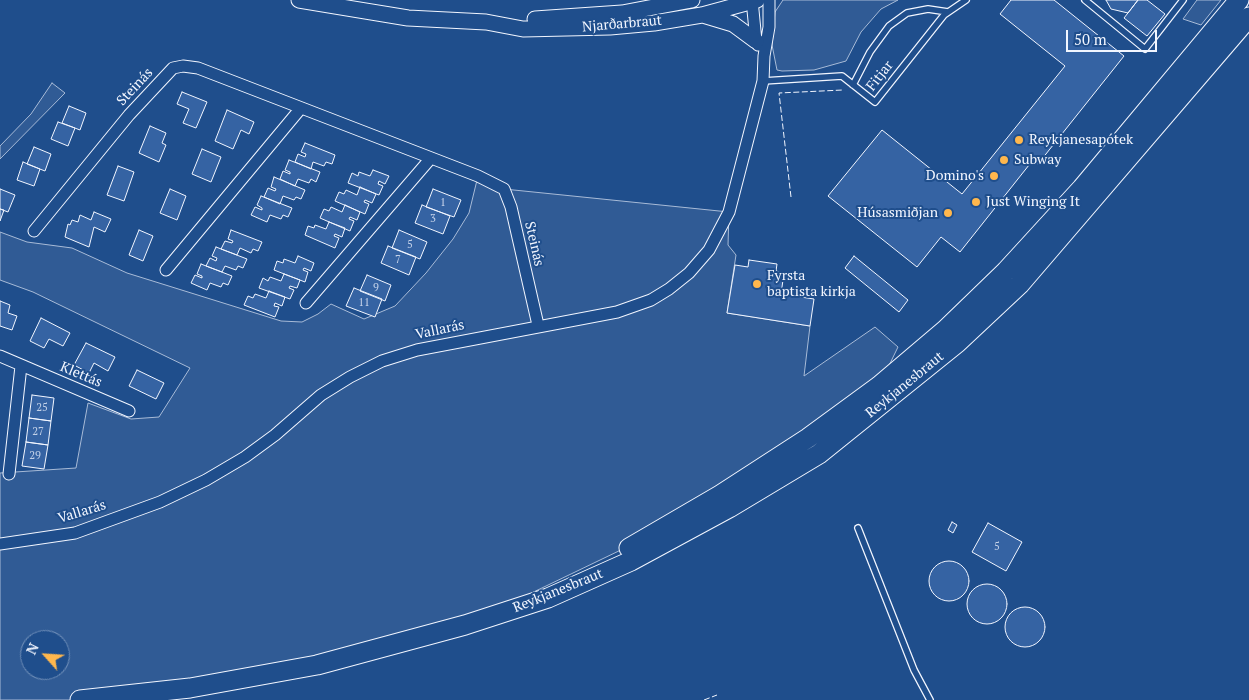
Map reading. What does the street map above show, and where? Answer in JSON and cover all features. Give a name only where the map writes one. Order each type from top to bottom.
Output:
[{"type":"highway","name":"Reykjanesbraut","points":[[465,625],[626,550],[808,438],[879,386],[945,330],[1006,271],[1082,188],[1239,0]]},
{"type":"highway","name":"Reykjanesbraut","points":[[80,700],[190,688],[317,665],[465,625],[548,598],[631,561],[729,508],[818,454],[840,438],[957,343],[1020,284],[1249,17]]},
{"type":"main road","name":"Njarðarbraut","points":[[299,0],[408,18],[486,22],[597,15],[692,0]]},
{"type":"main road","name":"Njarðarbraut","points":[[486,22],[523,29],[654,23],[702,15],[754,0]]},
{"type":"main road","points":[[702,15],[733,24],[756,41]]},
{"type":"street","points":[[754,0],[756,41],[764,56]]},
{"type":"street","name":"Vallarás","points":[[0,544],[75,533],[168,498],[206,480],[275,435],[322,395],[350,377],[382,362],[417,350],[538,325],[617,312],[637,306],[669,289],[700,262],[717,238],[729,212],[763,81],[764,56],[769,27],[769,0]]},
{"type":"street","name":"Steinás","points":[[34,230],[129,116],[172,68],[183,66],[198,68],[478,176],[504,189],[538,325]]},
{"type":"street","points":[[166,270],[301,108]]},
{"type":"street","points":[[306,304],[430,158]]},
{"type":"street","name":"Klettás","points":[[0,356],[129,412]]},
{"type":"street","points":[[9,474],[21,366]]},
{"type":"lane","name":"Fitjar","points":[[763,81],[842,76],[875,102],[948,12],[966,0]]},
{"type":"lane","points":[[1085,0],[1145,49],[1183,0]]},
{"type":"lane","points":[[853,85],[870,52],[889,26],[907,13],[928,8],[948,12]]},
{"type":"lane","points":[[858,528],[914,670],[930,700]]},
{"type":"shaded area","points":[[783,0],[898,0],[881,9],[861,32],[846,61],[814,70],[782,71],[777,70],[772,45],[775,12]]},
{"type":"shaded area","points":[[1197,0],[1221,0],[1201,25],[1183,19]]},
{"type":"shaded area","points":[[52,83],[65,93],[0,159],[0,146],[31,114]]},
{"type":"shaded area","points":[[478,176],[504,189],[729,212],[728,245],[736,255],[727,313],[810,326],[804,376],[875,327],[898,347],[879,386],[625,548],[465,625],[190,688],[87,700],[0,700],[0,473],[76,468],[88,403],[131,419],[159,417],[190,368],[33,292],[0,280],[0,232],[27,242],[72,248],[127,273],[281,321],[302,322],[318,314],[331,304],[364,319],[395,306],[426,273],[453,239],[469,213]]},
{"type":"building","points":[[1011,0],[1054,0],[1124,56],[1038,164],[1033,160],[960,252],[941,237],[917,267],[828,196],[882,130],[962,194],[1065,66],[1000,14]]},
{"type":"building","points":[[1106,0],[1138,0],[1128,13],[1111,9]]},
{"type":"building","points":[[1138,0],[1147,0],[1165,14],[1147,36],[1124,18]]},
{"type":"building","points":[[182,92],[207,102],[196,128],[183,123],[189,109],[177,104]]},
{"type":"building","points":[[69,106],[86,113],[80,130],[62,123]]},
{"type":"building","points":[[227,110],[254,122],[249,134],[241,130],[233,149],[215,141]]},
{"type":"building","points":[[58,122],[75,128],[68,146],[51,139]]},
{"type":"building","points":[[150,126],[166,133],[162,143],[166,145],[159,162],[139,153]]},
{"type":"building","points":[[305,143],[335,155],[332,164],[326,162],[324,166],[313,162],[311,169],[295,162],[298,154],[305,157],[306,154],[301,152]]},
{"type":"building","points":[[34,147],[51,154],[45,171],[27,164]]},
{"type":"building","points":[[202,149],[221,157],[211,182],[192,174]]},
{"type":"building","points":[[289,160],[320,172],[316,182],[311,179],[309,183],[298,179],[295,186],[280,179],[283,171],[290,174],[290,172],[285,170]]},
{"type":"building","points":[[23,162],[40,169],[34,186],[17,180]]},
{"type":"building","points":[[118,166],[134,172],[124,201],[107,195]]},
{"type":"building","points":[[373,170],[389,176],[385,184],[379,181],[378,184],[383,186],[379,195],[348,183],[352,173],[358,176],[359,172],[370,176]]},
{"type":"building","points":[[274,177],[305,190],[301,199],[296,197],[294,200],[283,196],[280,204],[264,197],[268,188],[275,191],[276,189],[271,187]]},
{"type":"building","points":[[360,187],[376,194],[372,203],[365,200],[364,202],[369,204],[365,214],[335,201],[339,192],[344,194],[346,190],[357,195]]},
{"type":"building","points":[[0,189],[15,195],[8,212],[0,209]]},
{"type":"building","points":[[170,189],[186,196],[177,220],[160,213]]},
{"type":"building","points":[[433,189],[461,200],[454,217],[426,207]]},
{"type":"building","points":[[261,196],[292,208],[288,217],[283,215],[281,219],[270,215],[267,222],[251,215],[255,207],[262,210],[257,205]]},
{"type":"building","points":[[345,205],[360,212],[357,220],[350,217],[349,219],[354,221],[350,231],[320,218],[324,209],[329,211],[331,207],[342,212]]},
{"type":"building","points":[[422,205],[450,216],[443,234],[415,223]]},
{"type":"building","points":[[0,209],[4,210],[0,221]]},
{"type":"building","points":[[94,212],[111,219],[105,232],[94,227],[89,247],[65,237],[68,224],[70,225],[72,220],[78,222],[80,215],[91,220]]},
{"type":"building","points":[[329,222],[345,228],[342,237],[335,234],[334,236],[339,238],[335,248],[305,235],[308,226],[314,228],[315,225],[326,229]]},
{"type":"building","points":[[139,230],[153,236],[143,261],[129,255]]},
{"type":"building","points":[[231,230],[262,242],[258,251],[253,249],[251,253],[240,248],[237,255],[221,249],[225,241],[232,243],[233,241],[228,239]]},
{"type":"building","points":[[399,230],[427,242],[420,259],[392,248]]},
{"type":"building","points":[[388,246],[416,257],[409,275],[381,263]]},
{"type":"building","points":[[216,247],[247,259],[243,268],[238,266],[236,270],[225,266],[222,272],[206,266],[210,258],[216,261],[217,258],[212,256]]},
{"type":"building","points":[[298,256],[314,263],[311,271],[304,268],[303,270],[308,272],[305,282],[274,270],[277,261],[283,263],[284,259],[295,263]]},
{"type":"building","points":[[854,256],[908,300],[899,312],[845,268]]},
{"type":"building","name":"Fyrsta baptista kirkja","points":[[749,260],[777,264],[776,271],[784,273],[781,294],[814,299],[810,326],[727,313],[735,265],[748,267]]},
{"type":"building","points":[[201,264],[232,276],[228,285],[223,283],[221,287],[210,283],[207,290],[191,283],[195,275],[202,278],[202,276],[197,274]]},
{"type":"building","points":[[284,274],[300,280],[297,288],[290,286],[289,288],[294,290],[290,299],[259,288],[263,278],[268,281],[270,277],[281,281]]},
{"type":"building","points":[[367,275],[391,285],[385,301],[360,291]]},
{"type":"building","points":[[354,288],[382,299],[375,317],[346,306]]},
{"type":"building","points":[[269,291],[285,297],[282,306],[275,303],[274,306],[279,307],[275,317],[244,305],[248,296],[253,298],[255,294],[266,298]]},
{"type":"building","points":[[0,301],[10,305],[8,313],[17,316],[12,330],[0,326]]},
{"type":"building","points":[[41,318],[70,333],[63,346],[49,339],[44,348],[30,341]]},
{"type":"building","points":[[86,343],[115,357],[108,371],[94,363],[89,373],[74,365]]},
{"type":"building","points":[[137,370],[164,383],[156,399],[129,386]]},
{"type":"building","points":[[32,395],[54,398],[51,421],[29,418]]},
{"type":"building","points":[[29,418],[51,421],[48,445],[26,442]]},
{"type":"building","points":[[26,442],[48,445],[44,469],[22,466]]},
{"type":"building","points":[[952,522],[957,525],[953,533],[948,530]]},
{"type":"building","points":[[988,523],[1022,542],[1006,571],[972,552]]},
{"type":"building","points":[[949,561],[963,567],[969,581],[963,595],[949,601],[935,595],[929,581],[935,567]]},
{"type":"building","points":[[987,584],[1001,590],[1007,604],[1001,618],[987,624],[973,618],[967,604],[973,590]]},
{"type":"building","points":[[1025,607],[1039,613],[1045,627],[1039,641],[1025,647],[1011,641],[1005,627],[1011,613]]},
{"type":"fence","points":[[791,197],[779,93],[843,90]]},
{"type":"fence","points":[[704,700],[717,695]]},
{"type":"place","name":"Reykjanesapótek","points":[[1019,140]]},
{"type":"place","name":"Subway","points":[[1004,160]]},
{"type":"place","name":"Domino's","points":[[994,176]]},
{"type":"place","name":"Just Winging It","points":[[976,202]]},
{"type":"place","name":"Húsasmiðjan","points":[[948,213]]},
{"type":"place","name":"Fyrsta baptista kirkja","points":[[757,284]]}]
